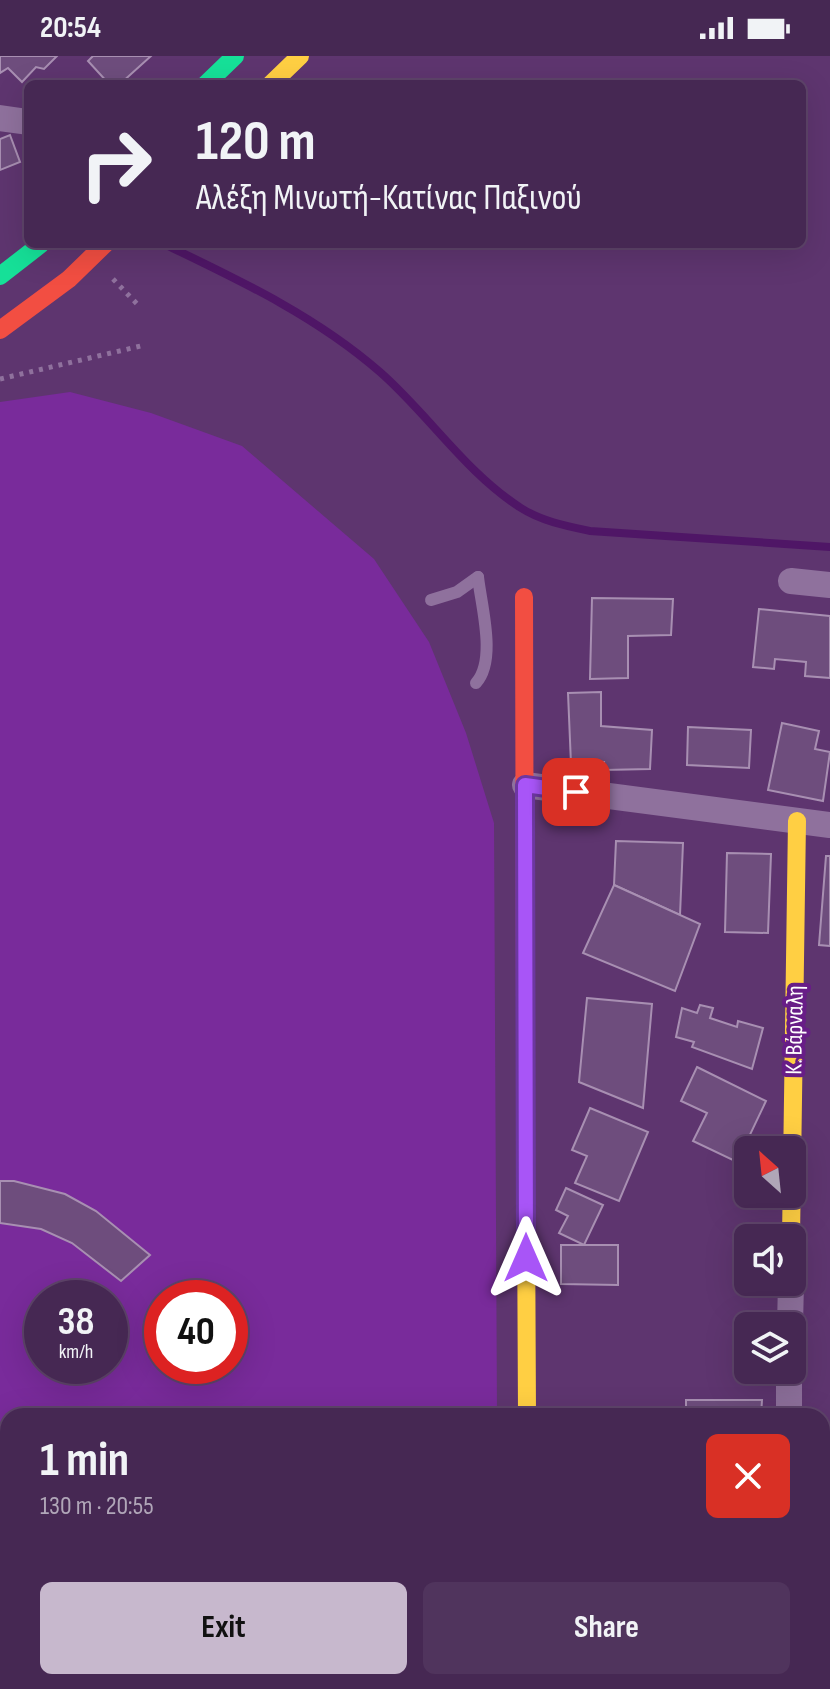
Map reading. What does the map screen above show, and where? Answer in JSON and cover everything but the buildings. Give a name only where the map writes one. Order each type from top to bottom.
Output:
[{"type":"street","points":[[210,80],[234,56]]},
{"type":"street","points":[[275,80],[300,56]]},
{"type":"street","points":[[0,118],[24,121]]},
{"type":"street","points":[[0,276],[36,248]]},
{"type":"street","points":[[0,330],[69,279],[101,248]]},
{"type":"street","points":[[791,581],[830,585]]},
{"type":"street","points":[[524,597],[527,1408]]},
{"type":"street","points":[[525,785],[830,825]]},
{"type":"street","name":"Κ. Βάρναλη","points":[[791,1224],[797,821]]},
{"type":"street","points":[[789,1384],[789,1408]]},
{"type":"lane","points":[[431,600],[457,592],[478,577],[485,655],[482,674],[476,683]]},
{"type":"path","points":[[0,379],[145,345]]},
{"type":"shaded area","points":[[70,392],[151,413],[242,446],[374,559],[429,642],[466,733],[494,823],[497,1408],[0,1408],[0,402]]},
{"type":"waterway","points":[[172,248],[276,300],[330,333],[398,388],[465,461],[501,494],[537,516],[590,531],[830,547]]},
{"type":"traffic: fast","points":[[210,80],[235,56]]},
{"type":"traffic: fast","points":[[0,276],[36,248]]},
{"type":"traffic: slow","points":[[275,80],[300,56]]},
{"type":"traffic: slow","points":[[791,1224],[797,821]]},
{"type":"traffic: slow","points":[[525,1002],[527,1408]]},
{"type":"traffic: jam","points":[[0,330],[69,279],[101,248]]},
{"type":"traffic: jam","points":[[524,597],[525,1002]]},
{"type":"route","points":[[526,1258],[525,785],[576,792]]}]
